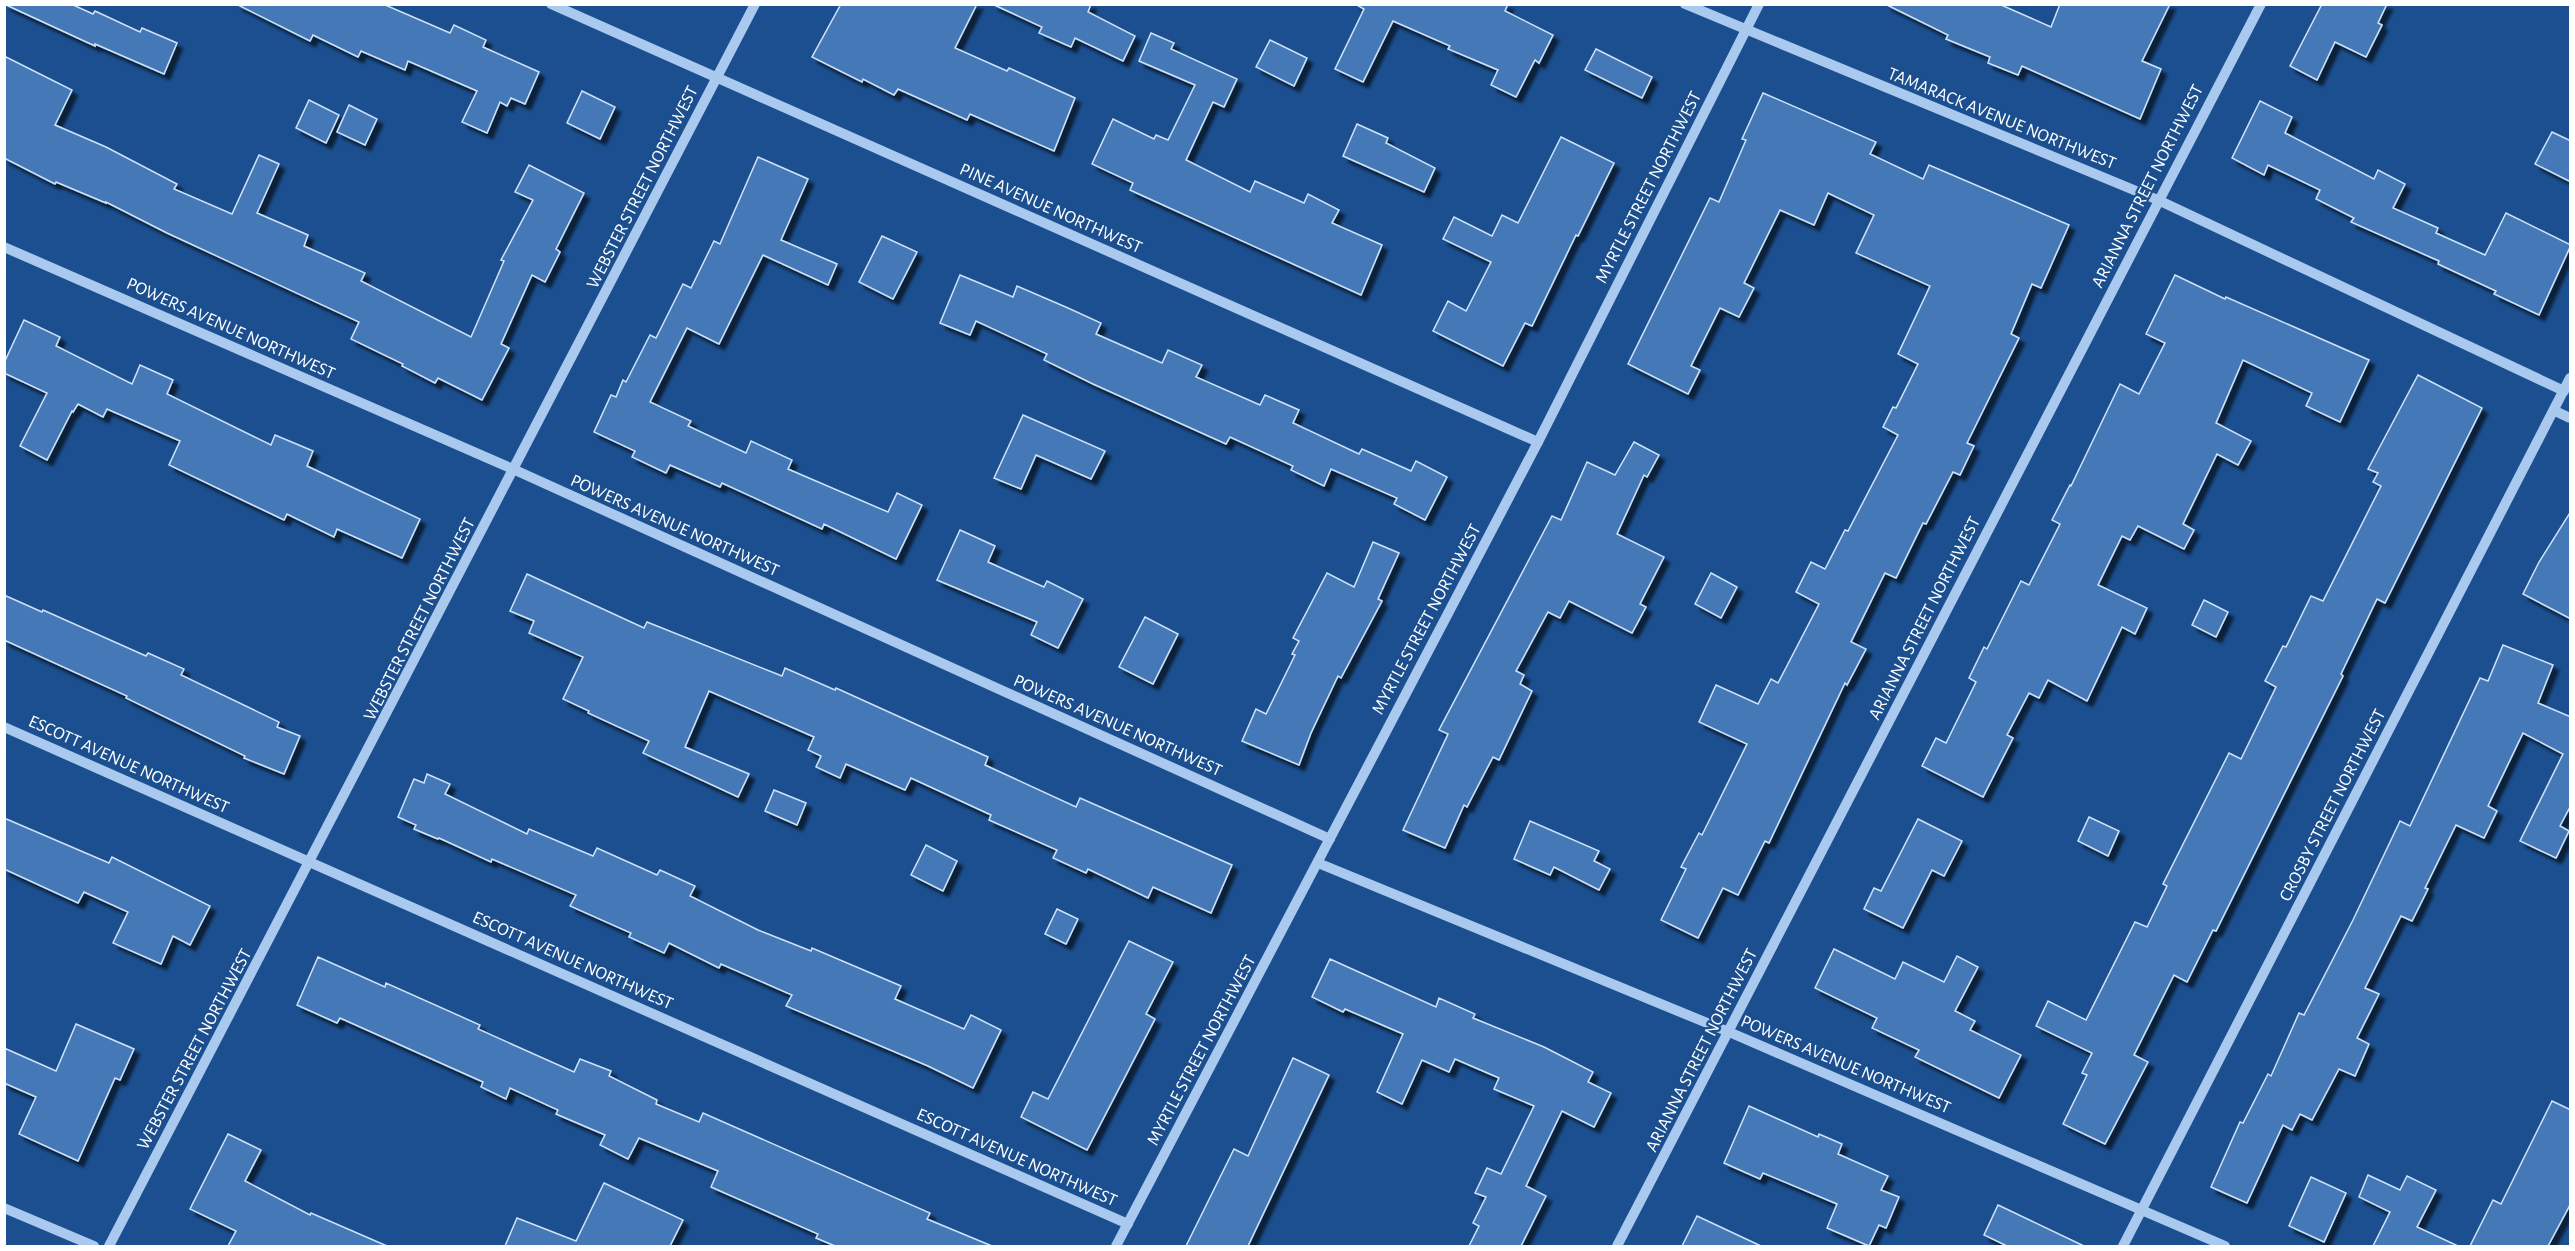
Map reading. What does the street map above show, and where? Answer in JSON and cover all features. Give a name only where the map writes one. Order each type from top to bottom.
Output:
[{"type":"street","name":"PINE AVENUE NORTHWEST","points":[[551,4],[1538,442]]},
{"type":"street","name":"WEBSTER STREET NORTHWEST","points":[[109,1246],[515,470],[755,4]]},
{"type":"street","name":"TAMARACK AVENUE NORTHWEST","points":[[1685,4],[2158,200],[2564,391]]},
{"type":"street","name":"MYRTLE STREET NORTHWEST","points":[[1116,1246],[1538,442],[1759,4]]},
{"type":"street","name":"ARIANNA STREET NORTHWEST","points":[[1617,1246],[2261,4]]},
{"type":"street","name":"POWERS AVENUE NORTHWEST","points":[[4,247],[515,470],[1330,839]]},
{"type":"street","name":"CROSBY STREET NORTHWEST","points":[[2123,1246],[2571,378]]},
{"type":"street","points":[[2555,411],[2571,418]]},
{"type":"street","name":"ESCOTT AVENUE NORTHWEST","points":[[4,727],[1128,1224]]},
{"type":"street","name":"POWERS AVENUE NORTHWEST","points":[[1318,863],[1729,1032],[2225,1246]]},
{"type":"street","points":[[4,1208],[94,1246]]},
{"type":"building","points":[[4,4],[71,4],[93,14],[95,11],[140,32],[142,28],[177,43],[164,74],[95,44],[95,46]]},
{"type":"building","points":[[236,4],[383,4],[450,33],[454,25],[486,40],[483,47],[539,72],[525,104],[511,98],[507,106],[500,102],[487,133],[462,122],[477,91],[408,61],[405,70],[361,51],[358,57],[313,35],[310,41]]},
{"type":"building","points":[[841,4],[977,4],[955,48],[1007,71],[1009,68],[1075,98],[1054,151],[970,114],[967,120],[898,89],[894,95],[812,57]]},
{"type":"building","points":[[992,4],[1091,4],[1088,12],[1135,36],[1123,61],[1075,38],[1071,47],[1039,33],[1042,27]]},
{"type":"building","points":[[1355,4],[1508,4],[1505,11],[1553,35],[1539,63],[1535,60],[1516,97],[1491,85],[1498,70],[1448,49],[1450,46],[1393,21],[1363,82],[1335,69],[1364,9]]},
{"type":"building","points":[[1885,4],[1999,4],[2051,27],[2060,4],[2170,4],[2142,61],[2161,69],[2140,119],[2022,66],[2018,75],[1988,63],[1990,57],[1946,39],[1948,35]]},
{"type":"building","points":[[2322,4],[2387,4],[2378,23],[2382,25],[2366,57],[2335,42],[2317,80],[2290,66]]},
{"type":"building","points":[[1151,33],[1174,43],[1171,49],[1237,79],[1224,107],[1213,102],[1186,160],[1250,192],[1255,181],[1304,203],[1308,194],[1339,210],[1332,223],[1382,245],[1361,295],[1130,190],[1133,183],[1092,164],[1113,119],[1154,139],[1156,135],[1168,140],[1195,85],[1139,61]]},
{"type":"building","points":[[1270,40],[1307,58],[1294,86],[1256,67]]},
{"type":"building","points":[[1596,49],[1652,77],[1642,98],[1585,70]]},
{"type":"building","points":[[4,56],[72,90],[55,125],[106,147],[177,184],[174,189],[232,214],[259,155],[279,164],[257,213],[308,235],[304,246],[365,273],[361,281],[471,337],[504,261],[501,260],[533,200],[515,192],[529,165],[584,193],[556,249],[560,252],[545,282],[532,275],[501,344],[509,348],[482,400],[438,378],[435,383],[402,366],[403,364],[351,339],[359,322],[167,233],[106,202],[56,182],[55,184],[4,158]]},
{"type":"building","points":[[582,91],[615,107],[600,139],[567,123]]},
{"type":"building","points":[[1763,93],[1876,142],[1870,154],[1923,179],[1929,165],[2069,225],[2041,288],[2032,284],[2011,334],[2019,338],[1967,443],[1974,446],[1960,475],[1953,472],[1926,524],[1923,523],[1896,578],[1885,573],[1851,642],[1866,649],[1847,685],[1845,683],[1769,843],[1765,841],[1738,895],[1723,888],[1698,938],[1661,920],[1686,869],[1681,867],[1699,833],[1702,835],[1747,744],[1699,722],[1716,685],[1758,704],[1771,679],[1778,683],[1819,604],[1796,592],[1811,562],[1825,569],[1845,530],[1848,531],[1898,435],[1883,427],[1893,407],[1896,408],[1918,364],[1898,354],[1930,286],[1856,253],[1874,215],[1828,193],[1814,225],[1780,210],[1744,283],[1754,288],[1739,317],[1720,308],[1691,366],[1700,370],[1688,394],[1628,364],[1710,198],[1719,202],[1746,140],[1742,139]]},
{"type":"building","points":[[309,100],[339,115],[326,143],[296,128]]},
{"type":"building","points":[[2260,101],[2292,117],[2285,133],[2374,179],[2378,170],[2405,184],[2393,208],[2438,228],[2436,233],[2485,255],[2506,213],[2571,245],[2539,315],[2494,294],[2496,291],[2438,264],[2439,261],[2351,222],[2354,218],[2316,199],[2320,190],[2268,165],[2264,175],[2232,158]]},
{"type":"building","points":[[349,105],[377,119],[365,145],[337,132]]},
{"type":"building","points":[[1357,124],[1388,138],[1386,143],[1435,168],[1424,192],[1343,156]]},
{"type":"building","points":[[2552,132],[2571,141],[2571,182],[2535,164]]},
{"type":"building","points":[[1561,137],[1614,163],[1532,326],[1525,323],[1503,366],[1433,331],[1448,301],[1466,311],[1491,262],[1443,239],[1454,217],[1492,236],[1502,215],[1518,223]]},
{"type":"building","points":[[758,157],[808,179],[781,240],[837,264],[828,285],[763,255],[719,344],[687,328],[650,402],[691,421],[688,426],[746,453],[751,441],[792,460],[788,469],[888,512],[897,493],[922,505],[896,559],[824,524],[822,529],[722,483],[720,487],[670,465],[666,473],[632,457],[635,451],[594,432],[611,395],[616,397],[623,380],[626,382],[650,335],[656,338],[683,284],[691,288],[714,241],[720,244]]},
{"type":"building","points":[[882,236],[917,252],[893,299],[859,282]]},
{"type":"building","points":[[960,275],[1013,297],[1017,286],[1068,308],[1101,323],[1096,334],[1162,363],[1168,350],[1202,365],[1196,377],[1260,405],[1265,395],[1299,410],[1293,423],[1359,454],[1362,449],[1411,471],[1416,461],[1447,477],[1425,520],[1394,504],[1397,498],[1331,469],[1324,486],[1291,470],[1293,466],[1230,437],[1226,444],[1093,384],[1044,360],[1047,354],[976,321],[970,335],[940,323]]},
{"type":"building","points":[[2175,275],[2225,299],[2226,297],[2369,360],[2340,422],[2306,406],[2312,393],[2243,360],[2216,423],[2251,441],[2238,465],[2217,454],[2183,524],[2194,530],[2184,549],[2138,526],[2130,540],[2122,536],[2098,585],[2147,608],[2135,634],[2122,627],[2087,701],[2048,680],[2039,698],[2029,693],[2007,735],[2013,738],[1983,797],[1922,766],[1936,738],[1946,743],[1976,682],[1969,678],[1984,647],[1987,649],[2021,581],[2029,585],[2060,524],[2052,520],[2120,384],[2139,394],[2165,343],[2146,334]]},
{"type":"building","points":[[24,320],[60,337],[56,346],[132,384],[140,365],[173,380],[167,394],[271,445],[275,435],[313,451],[307,466],[420,519],[402,558],[337,529],[334,537],[287,514],[284,520],[169,465],[180,441],[107,409],[103,417],[78,404],[72,411],[47,460],[20,446],[47,393],[4,373],[4,363]]},
{"type":"building","points":[[2418,375],[2482,408],[2385,603],[2377,599],[2341,674],[2343,676],[2216,931],[2213,930],[2187,982],[2174,975],[2134,1055],[2148,1062],[2105,1144],[2063,1124],[2087,1075],[2082,1073],[2092,1053],[2036,1026],[2048,1001],[2086,1020],[2135,922],[2147,927],[2167,886],[2163,884],[2229,753],[2241,759],[2276,687],[2265,681],[2283,646],[2286,647],[2311,596],[2323,601],[2381,486],[2373,482],[2378,473],[2368,469]]},
{"type":"building","points":[[1023,415],[1105,451],[1091,479],[1036,455],[1021,489],[994,478]]},
{"type":"building","points":[[1634,442],[1659,455],[1647,477],[1644,475],[1617,534],[1664,557],[1640,604],[1646,607],[1632,633],[1569,601],[1560,618],[1548,612],[1516,671],[1524,675],[1520,684],[1532,691],[1499,760],[1493,757],[1467,807],[1464,805],[1445,848],[1403,830],[1448,734],[1439,730],[1552,516],[1561,520],[1587,462],[1615,475]]},
{"type":"building","points":[[2571,511],[2571,619],[2523,594],[2539,562]]},
{"type":"building","points":[[960,530],[995,546],[988,562],[1044,587],[1047,581],[1083,599],[1058,648],[1031,635],[1037,622],[937,580]]},
{"type":"building","points":[[1373,542],[1399,553],[1378,599],[1382,601],[1341,678],[1338,676],[1311,733],[1299,765],[1242,741],[1256,709],[1266,714],[1295,655],[1292,654],[1299,641],[1293,638],[1327,573],[1354,587]]},
{"type":"building","points":[[1711,573],[1737,587],[1721,618],[1695,604]]},
{"type":"building","points":[[527,574],[644,628],[647,622],[782,676],[785,668],[835,690],[836,688],[988,757],[985,765],[1076,807],[1080,798],[1232,865],[1211,913],[1153,887],[1148,898],[1088,869],[1086,873],[1053,858],[1057,850],[989,820],[991,815],[911,778],[905,790],[846,764],[840,778],[816,767],[821,756],[808,750],[814,737],[709,691],[685,747],[749,774],[738,797],[643,753],[649,741],[563,699],[583,657],[529,633],[534,621],[510,611]]},
{"type":"building","points":[[4,595],[146,656],[148,653],[184,669],[181,675],[279,722],[277,727],[300,736],[284,774],[244,758],[245,756],[126,698],[127,696],[4,640]]},
{"type":"building","points":[[2204,600],[2228,612],[2216,637],[2192,625]]},
{"type":"building","points":[[1145,617],[1178,634],[1153,684],[1119,667]]},
{"type":"building","points":[[2503,645],[2553,665],[2538,703],[2571,717],[2571,805],[2560,826],[2569,831],[2556,858],[2520,841],[2563,754],[2523,733],[2488,806],[2497,811],[2484,838],[2456,825],[2425,888],[2428,889],[2412,921],[2401,916],[2365,988],[2379,994],[2357,1038],[2369,1044],[2355,1076],[2339,1069],[2312,1120],[2300,1114],[2292,1130],[2283,1125],[2247,1203],[2211,1187],[2240,1122],[2243,1123],[2268,1074],[2271,1076],[2299,1013],[2304,1015],[2400,821],[2410,826],[2480,678],[2488,681]]},
{"type":"building","points":[[427,774],[450,784],[445,794],[527,834],[529,829],[593,856],[597,848],[657,875],[660,870],[695,886],[690,896],[758,930],[811,951],[812,948],[901,986],[895,999],[964,1029],[971,1015],[1001,1030],[973,1088],[928,1066],[786,1006],[792,995],[721,964],[719,968],[669,943],[664,953],[629,937],[631,933],[570,906],[576,895],[414,829],[416,825],[398,817],[414,779],[424,783]]},
{"type":"building","points":[[774,790],[806,803],[797,825],[765,811]]},
{"type":"building","points":[[2089,817],[2119,831],[2108,856],[2078,841]]},
{"type":"building","points":[[4,818],[109,863],[112,857],[210,906],[190,945],[173,936],[161,964],[113,943],[128,912],[84,892],[78,903],[4,869]]},
{"type":"building","points":[[1918,819],[1962,841],[1944,876],[1932,870],[1903,928],[1864,909],[1874,888],[1881,891]]},
{"type":"building","points":[[1530,821],[1599,851],[1594,861],[1610,869],[1599,890],[1554,867],[1550,875],[1514,859]]},
{"type":"building","points":[[926,845],[957,861],[943,891],[911,875]]},
{"type":"building","points":[[1057,909],[1078,919],[1066,944],[1045,934]]},
{"type":"building","points":[[1129,941],[1173,962],[1146,1014],[1155,1019],[1087,1150],[1021,1117],[1033,1092],[1048,1099]]},
{"type":"building","points":[[1834,949],[1895,979],[1903,962],[1944,982],[1957,956],[1978,967],[1955,1011],[1975,1021],[1970,1030],[2021,1055],[1999,1098],[1915,1057],[1919,1050],[1872,1028],[1877,1018],[1815,988]]},
{"type":"building","points":[[318,957],[385,987],[386,983],[480,1025],[478,1029],[574,1072],[580,1059],[611,1071],[609,1076],[657,1100],[656,1104],[699,1122],[703,1113],[930,1213],[927,1219],[992,1246],[835,1246],[816,1238],[818,1234],[711,1187],[718,1171],[639,1138],[628,1159],[600,1145],[605,1135],[556,1114],[558,1110],[510,1088],[506,1099],[481,1087],[483,1082],[340,1018],[337,1023],[297,1005]]},
{"type":"building","points":[[1330,959],[1436,1007],[1439,998],[1475,1014],[1473,1018],[1544,1047],[1593,1072],[1588,1082],[1611,1093],[1594,1127],[1562,1111],[1526,1186],[1546,1196],[1521,1246],[1469,1246],[1479,1226],[1473,1223],[1486,1197],[1475,1193],[1487,1168],[1501,1174],[1534,1106],[1494,1089],[1499,1078],[1455,1059],[1449,1072],[1422,1060],[1402,1104],[1377,1092],[1403,1034],[1345,1009],[1343,1012],[1312,997]]},
{"type":"building","points":[[76,1024],[134,1049],[120,1080],[115,1078],[78,1161],[19,1134],[36,1097],[4,1083],[4,1048],[56,1071]]},
{"type":"building","points":[[1293,1058],[1329,1075],[1248,1246],[1186,1246],[1234,1149],[1248,1156]]},
{"type":"building","points":[[2552,1101],[2571,1110],[2571,1203],[2548,1246],[2470,1246],[2493,1200],[2501,1204]]},
{"type":"building","points":[[1749,1106],[1818,1137],[1819,1134],[1842,1144],[1838,1154],[1888,1176],[1881,1190],[1899,1197],[1886,1228],[1879,1225],[1869,1246],[1827,1228],[1837,1204],[1763,1173],[1760,1179],[1724,1163]]},
{"type":"building","points":[[228,1134],[261,1150],[245,1181],[310,1215],[311,1213],[387,1246],[228,1246],[236,1231],[190,1209]]},
{"type":"building","points":[[2368,1175],[2400,1190],[2407,1176],[2436,1190],[2417,1227],[2458,1246],[2373,1246],[2390,1212],[2359,1197]]},
{"type":"building","points":[[2311,1177],[2346,1193],[2324,1242],[2289,1226]]},
{"type":"building","points":[[604,1183],[683,1220],[670,1246],[505,1246],[517,1218],[576,1241]]},
{"type":"building","points":[[1998,1205],[2084,1246],[2007,1246],[1984,1235]]},
{"type":"building","points":[[1697,1216],[1761,1246],[1682,1246]]}]
